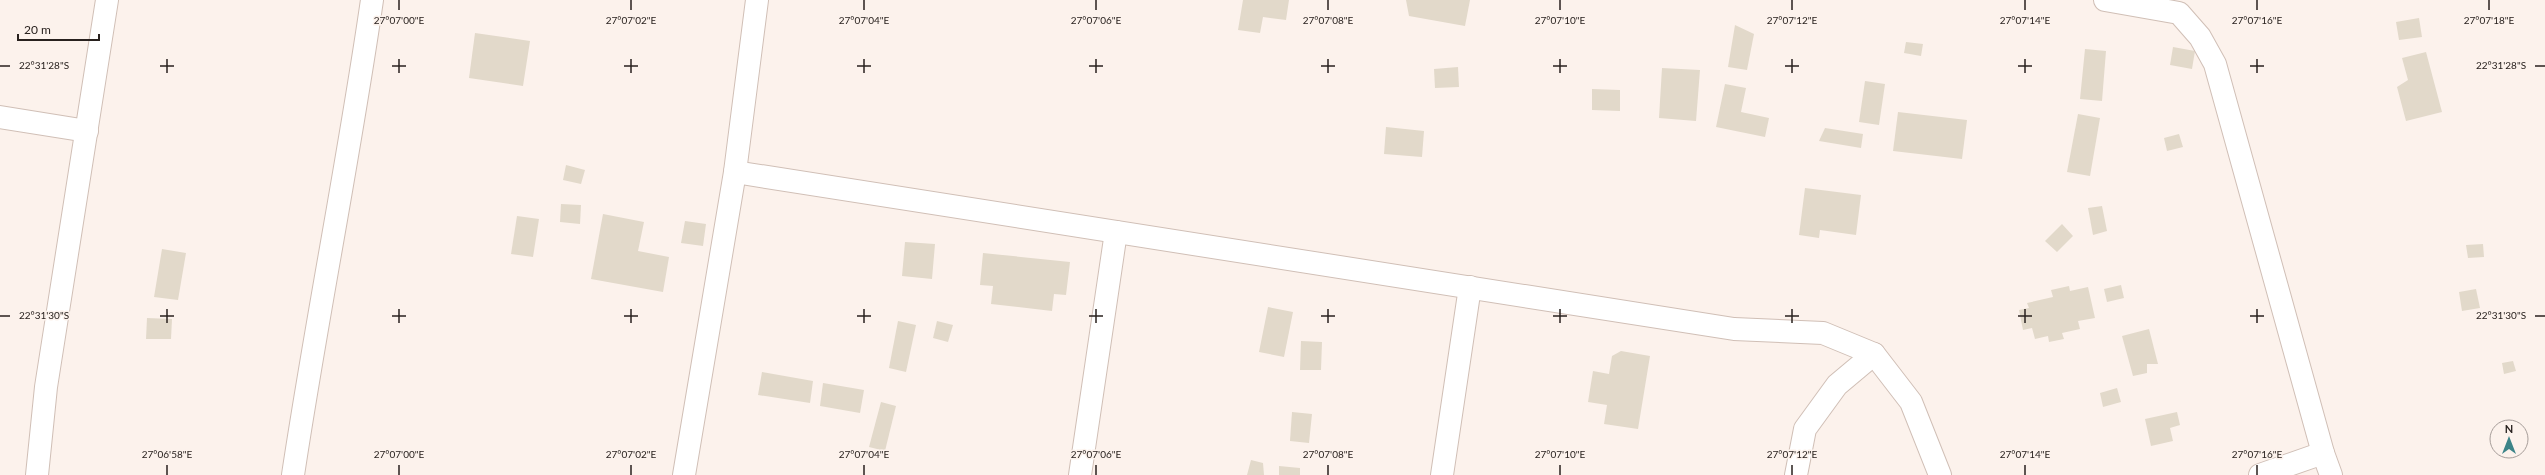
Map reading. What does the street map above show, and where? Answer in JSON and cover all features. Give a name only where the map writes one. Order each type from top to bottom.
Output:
[{"type":"street","points":[[36,475],[46,387],[107,0]]},
{"type":"street","points":[[293,475],[313,344],[360,87],[372,0]]},
{"type":"street","points":[[684,475],[735,172],[757,0]]},
{"type":"street","points":[[2105,0],[2179,13],[2200,37],[2215,64],[2323,453],[2331,475]]},
{"type":"street","points":[[0,117],[87,131]]},
{"type":"street","points":[[735,172],[1734,329],[1823,333],[1874,354],[1911,402],[1940,475]]},
{"type":"street","points":[[1080,475],[1116,232]]},
{"type":"street","points":[[1442,475],[1470,287]]},
{"type":"street","points":[[1796,475],[1805,429],[1837,385],[1874,354]]},
{"type":"street","points":[[2260,475],[2323,453]]},
{"type":"building","points":[[1243,0],[1289,0],[1286,20],[1263,17],[1260,33],[1238,30]]},
{"type":"building","points":[[1406,0],[1470,0],[1465,26],[1409,16]]},
{"type":"building","points":[[2419,18],[2422,37],[2399,40],[2396,22]]},
{"type":"building","points":[[1735,25],[1754,34],[1747,70],[1728,67]]},
{"type":"building","points":[[475,33],[530,41],[523,86],[469,78]]},
{"type":"building","points":[[1906,42],[1923,44],[1921,56],[1904,53]]},
{"type":"building","points":[[2173,47],[2195,51],[2192,69],[2170,65]]},
{"type":"building","points":[[2085,49],[2106,51],[2102,101],[2080,99]]},
{"type":"building","points":[[2426,52],[2442,112],[2406,121],[2397,87],[2408,80],[2402,58]]},
{"type":"building","points":[[1458,67],[1459,87],[1435,88],[1434,69]]},
{"type":"building","points":[[1662,68],[1700,70],[1696,121],[1659,118]]},
{"type":"building","points":[[1865,81],[1885,84],[1879,125],[1859,122]]},
{"type":"building","points":[[1725,84],[1746,88],[1741,112],[1769,118],[1765,137],[1716,127]]},
{"type":"building","points":[[1592,89],[1620,90],[1620,111],[1592,110]]},
{"type":"building","points":[[1898,112],[1967,120],[1962,159],[1893,151]]},
{"type":"building","points":[[2078,114],[2100,118],[2090,176],[2067,172]]},
{"type":"building","points":[[1386,127],[1424,131],[1422,157],[1384,154]]},
{"type":"building","points":[[1825,128],[1863,134],[1861,148],[1819,141]]},
{"type":"building","points":[[2179,134],[2183,147],[2167,151],[2164,138]]},
{"type":"building","points":[[566,165],[585,170],[581,184],[563,180]]},
{"type":"building","points":[[1805,188],[1861,195],[1856,235],[1820,230],[1819,238],[1799,235]]},
{"type":"building","points":[[561,204],[581,205],[580,224],[560,222]]},
{"type":"building","points":[[2102,206],[2107,231],[2093,235],[2088,208]]},
{"type":"building","points":[[603,214],[644,222],[638,251],[669,257],[663,292],[591,279]]},
{"type":"building","points":[[517,216],[539,219],[533,257],[511,254]]},
{"type":"building","points":[[685,221],[706,224],[703,246],[681,243]]},
{"type":"building","points":[[2062,224],[2073,236],[2057,252],[2045,241]]},
{"type":"building","points":[[905,242],[935,244],[932,279],[902,276]]},
{"type":"building","points":[[2483,244],[2484,257],[2468,258],[2466,245]]},
{"type":"building","points":[[162,249],[186,253],[178,300],[154,297]]},
{"type":"building","points":[[983,253],[1070,262],[1066,295],[1054,294],[1052,311],[991,304],[993,286],[980,285]]},
{"type":"building","points":[[2121,285],[2124,298],[2107,302],[2104,289]]},
{"type":"building","points":[[2069,286],[2070,291],[2088,287],[2095,318],[2078,321],[2080,329],[2062,333],[2064,339],[2049,342],[2048,336],[2035,339],[2032,328],[2023,330],[2019,310],[2029,308],[2027,303],[2053,297],[2051,290]]},
{"type":"building","points":[[2476,289],[2480,308],[2462,311],[2459,292]]},
{"type":"building","points":[[1268,307],[1293,312],[1284,357],[1259,352]]},
{"type":"building","points":[[147,318],[172,319],[171,339],[146,339]]},
{"type":"building","points":[[898,321],[916,325],[906,372],[889,368]]},
{"type":"building","points":[[937,321],[953,325],[948,342],[933,338]]},
{"type":"building","points":[[2149,329],[2158,364],[2147,364],[2147,373],[2133,376],[2122,336]]},
{"type":"building","points":[[1301,341],[1322,342],[1321,370],[1300,370]]},
{"type":"building","points":[[1621,351],[1650,356],[1638,429],[1604,424],[1607,405],[1588,402],[1593,371],[1609,374],[1612,356]]},
{"type":"building","points":[[2513,361],[2516,371],[2504,374],[2502,363]]},
{"type":"building","points":[[762,372],[813,381],[810,403],[758,395]]},
{"type":"building","points":[[823,383],[864,390],[860,413],[820,406]]},
{"type":"building","points":[[2117,388],[2121,402],[2103,407],[2100,393]]},
{"type":"building","points":[[881,402],[896,406],[885,451],[869,447]]},
{"type":"building","points":[[1292,412],[1312,414],[1309,443],[1290,441]]},
{"type":"building","points":[[2177,412],[2180,425],[2170,428],[2173,441],[2151,446],[2145,419]]},
{"type":"building","points":[[1251,460],[1263,463],[1264,475],[1247,475]]},
{"type":"building","points":[[1279,466],[1300,468],[1300,475],[1279,475]]}]
